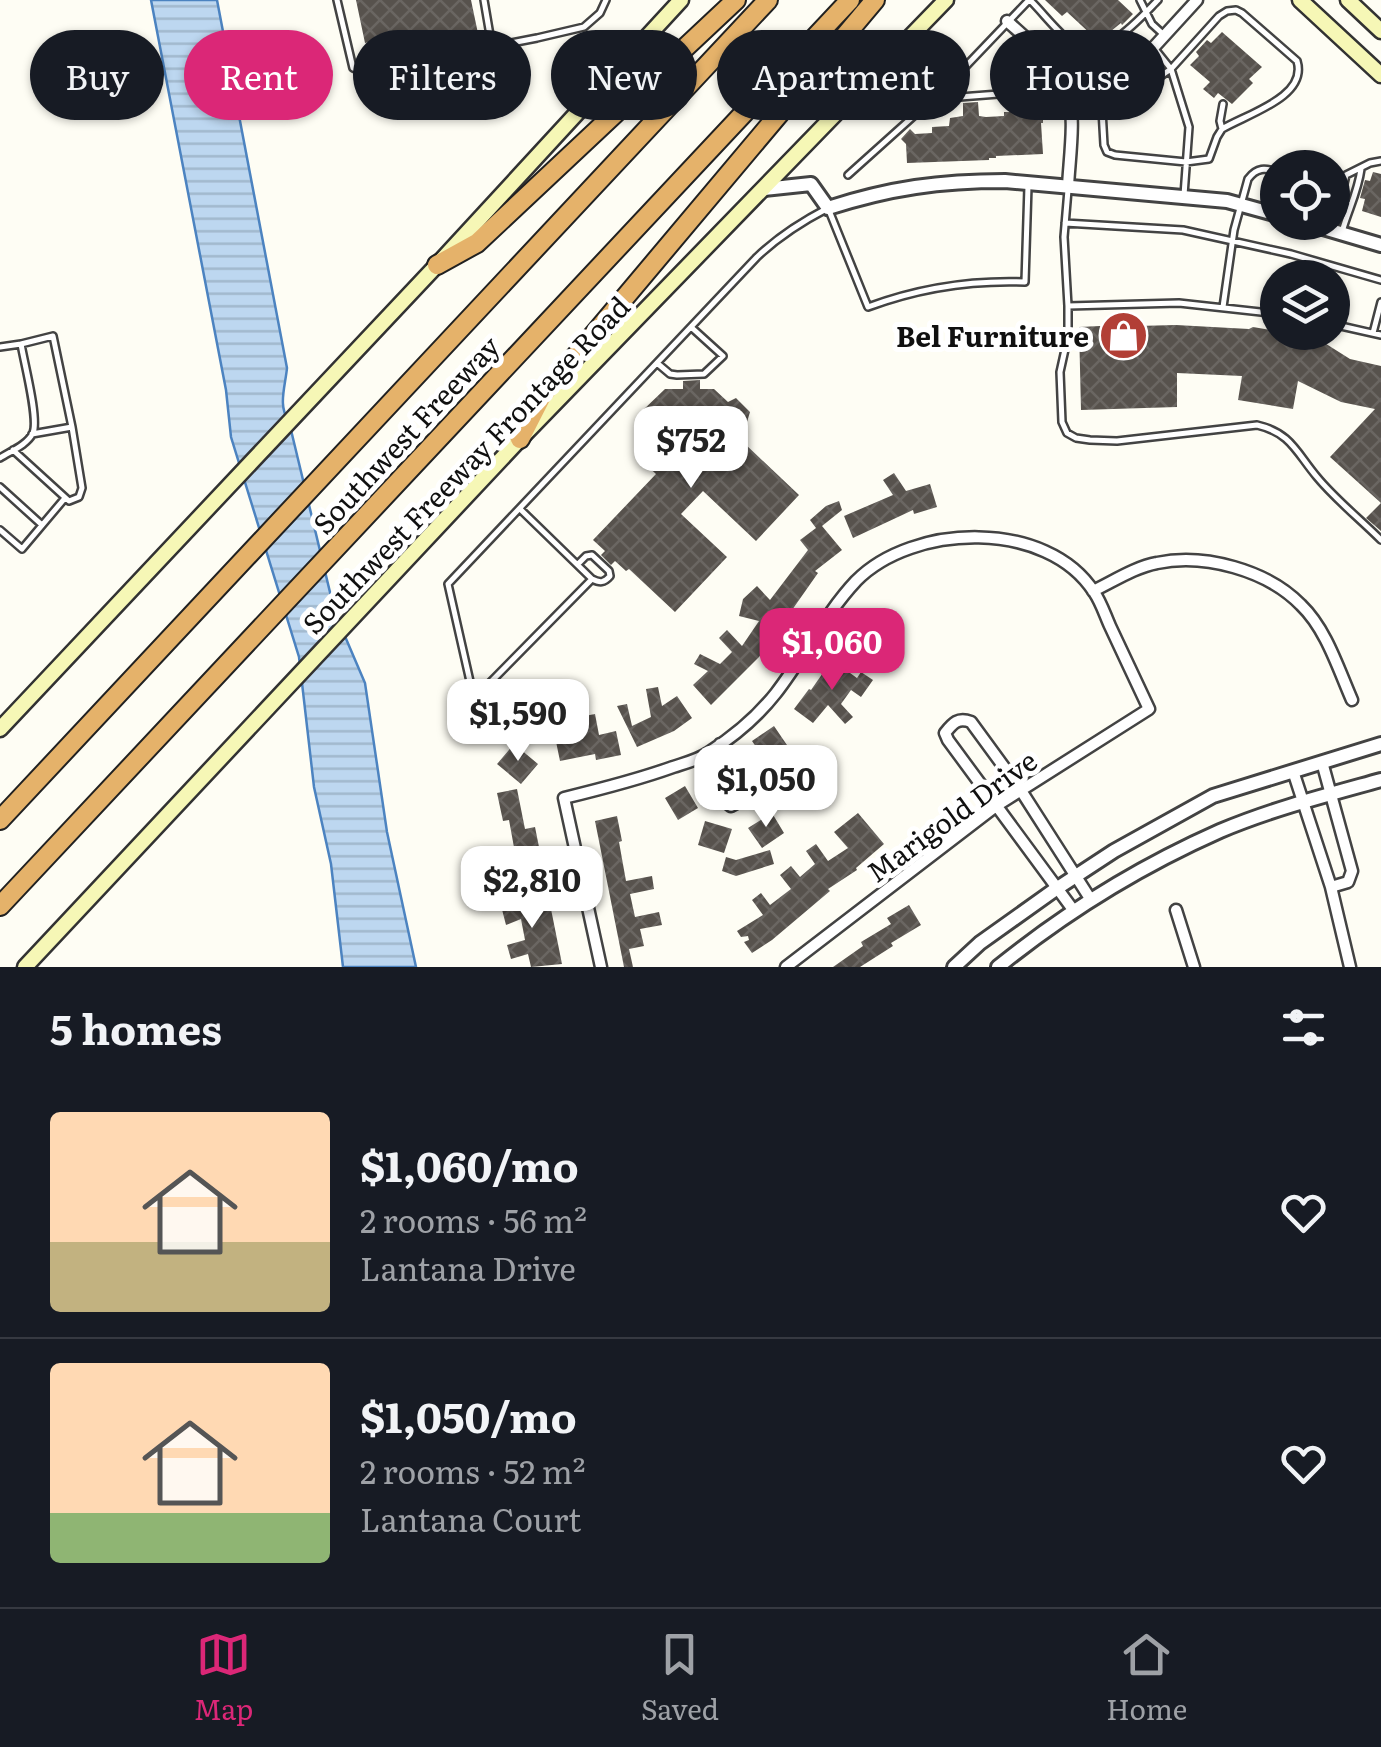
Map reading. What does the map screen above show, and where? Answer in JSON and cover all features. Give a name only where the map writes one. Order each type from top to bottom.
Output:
[{"type":"highway","points":[[438,265],[477,243],[736,0]]},
{"type":"highway","name":"Southwest Freeway","points":[[0,820],[768,0]]},
{"type":"highway","name":"Southwest Freeway","points":[[0,906],[850,0]]},
{"type":"highway","points":[[520,439],[542,396],[875,0]]},
{"type":"main road","points":[[0,729],[438,265],[681,0]]},
{"type":"main road","name":"Southwest Freeway Frontage Road","points":[[25,967],[520,439],[946,0]]},
{"type":"main road","points":[[1300,0],[1381,75]]},
{"type":"main road","points":[[1353,2],[1381,30]]},
{"type":"street","points":[[1165,35],[1197,0]]},
{"type":"street","points":[[1007,21],[1017,30]]},
{"type":"street","points":[[1068,187],[1069,120]]},
{"type":"street","points":[[764,189],[810,184],[828,208],[876,193],[972,181],[1184,197],[1260,210]]},
{"type":"street","points":[[1350,236],[1381,245]]},
{"type":"street","points":[[602,967],[564,798],[635,781],[704,756],[775,695],[858,579],[875,566],[918,546],[965,537],[1022,542],[1070,566],[1094,591],[1157,563],[1181,561],[1226,566],[1264,578],[1302,605],[1332,652],[1352,700]]},
{"type":"street","name":"Marigold Drive","points":[[786,967],[996,806],[1149,709],[1094,591]]},
{"type":"street","points":[[1074,911],[948,740],[945,733],[954,722],[971,722],[1020,789],[1091,900]]},
{"type":"street","points":[[704,756],[722,800],[731,806],[742,800],[747,791],[745,777],[720,744]]},
{"type":"street","points":[[954,967],[980,943],[1057,888],[1213,796],[1381,744]]},
{"type":"street","points":[[1322,762],[1352,871],[1348,882],[1331,887]]},
{"type":"street","points":[[1293,770],[1331,887],[1350,967]]},
{"type":"street","points":[[998,967],[1074,911],[1148,866],[1222,830],[1304,801],[1381,780]]},
{"type":"street","points":[[1176,910],[1194,967]]},
{"type":"lane","points":[[337,0],[353,68]]},
{"type":"lane","points":[[484,0],[489,30]]},
{"type":"lane","points":[[531,38],[584,26],[600,13],[606,0]]},
{"type":"lane","points":[[970,60],[1029,0],[1078,48],[1093,50],[1128,30],[1158,0]]},
{"type":"lane","points":[[1140,0],[1158,30]]},
{"type":"lane","points":[[1236,10],[1297,61],[1300,70],[1298,81],[1279,99],[1222,129],[1210,159],[1186,162],[1108,152],[1102,110],[1106,104],[1143,88],[1170,69],[1219,16],[1236,10]]},
{"type":"lane","points":[[1165,62],[1188,127],[1184,197]]},
{"type":"lane","points":[[1222,129],[1223,104]]},
{"type":"lane","points":[[848,176],[909,120]]},
{"type":"lane","points":[[1350,174],[1381,161]]},
{"type":"lane","points":[[1223,307],[1240,205],[1248,179],[1260,169]]},
{"type":"lane","points":[[1350,204],[1362,169]]},
{"type":"lane","points":[[592,579],[474,699],[448,584],[774,241],[828,208],[868,306],[932,288],[1025,282],[1028,184]]},
{"type":"lane","points":[[1068,187],[1068,336],[1060,372],[1062,422],[1067,432],[1076,438],[1117,441],[1239,426],[1258,425],[1276,430],[1296,447],[1317,478],[1381,540]]},
{"type":"lane","points":[[1065,223],[1183,230],[1291,254],[1381,280]]},
{"type":"lane","points":[[1373,332],[1381,302]]},
{"type":"lane","points":[[1068,306],[1179,303],[1260,312]]},
{"type":"lane","points":[[657,363],[677,376],[704,374],[723,356],[691,327]]},
{"type":"lane","points":[[1350,328],[1381,335]]},
{"type":"lane","points":[[0,347],[53,336],[82,488],[79,496],[69,501],[13,450]]},
{"type":"lane","points":[[0,458],[24,444],[32,434],[35,420],[21,344]]},
{"type":"lane","points":[[32,434],[72,427]]},
{"type":"lane","points":[[0,487],[42,525]]},
{"type":"lane","points":[[0,530],[22,549],[65,498]]},
{"type":"lane","points":[[520,509],[592,579],[600,583],[610,576],[592,555],[578,564]]},
{"type":"water","points":[[151,0],[217,0],[223,30],[184,30],[184,120],[240,120],[287,368],[284,410],[335,613],[365,683],[387,832],[416,967],[343,967],[331,864],[314,787],[299,657],[231,437],[226,390],[164,68],[164,30],[157,30]]},
{"type":"building","points":[[356,0],[471,0],[477,30],[362,30]]},
{"type":"building","points":[[1045,0],[1118,0],[1133,14],[1112,30],[1086,30],[1067,12],[1062,16]]},
{"type":"building","points":[[1222,32],[1262,67],[1249,79],[1253,83],[1232,104],[1218,93],[1214,98],[1203,89],[1210,82],[1190,65],[1207,40],[1211,43]]},
{"type":"building","points":[[978,102],[979,116],[990,117],[990,120],[1043,120],[1043,154],[907,163],[906,144],[901,139],[910,129],[915,134],[932,133],[932,127],[949,126],[950,120],[970,120],[970,103]]},
{"type":"building","points":[[1373,172],[1381,174],[1381,217],[1362,211],[1365,199],[1360,198],[1365,180],[1370,181]]},
{"type":"building","points":[[1121,321],[1137,321],[1137,326],[1253,327],[1260,328],[1260,350],[1336,350],[1350,359],[1381,366],[1381,503],[1330,457],[1375,409],[1341,402],[1298,381],[1293,409],[1238,400],[1242,376],[1177,373],[1177,407],[1081,410],[1079,327],[1121,325]]},
{"type":"building","points":[[700,380],[700,389],[714,389],[728,402],[736,398],[750,412],[744,443],[799,495],[756,541],[703,491],[681,514],[727,557],[675,612],[629,569],[626,571],[615,561],[611,565],[601,555],[605,551],[593,540],[656,474],[643,462],[641,412],[665,389],[683,389],[683,381]]},
{"type":"building","points":[[894,473],[906,491],[930,484],[937,507],[914,514],[913,510],[853,538],[844,516],[893,495],[883,480]]},
{"type":"building","points":[[839,501],[842,510],[822,526],[842,550],[815,571],[818,573],[759,657],[711,705],[693,685],[708,671],[694,664],[700,654],[720,664],[732,652],[719,638],[727,630],[742,646],[759,621],[739,616],[743,599],[757,586],[770,600],[808,550],[800,540],[816,528],[810,520]]},
{"type":"building","points":[[1381,503],[1381,531],[1366,518]]},
{"type":"building","points":[[832,660],[857,678],[861,672],[873,680],[861,697],[851,690],[841,704],[853,717],[845,724],[828,705],[813,723],[794,709]]},
{"type":"building","points":[[658,687],[662,706],[677,696],[692,718],[674,731],[637,747],[617,706],[627,704],[632,726],[651,717],[646,689]]},
{"type":"building","points":[[595,714],[599,735],[616,731],[621,755],[596,760],[595,754],[560,761],[554,732],[516,740],[514,728]]},
{"type":"building","points":[[774,726],[789,748],[767,763],[752,741]]},
{"type":"building","points":[[514,744],[538,764],[521,784],[497,764]]},
{"type":"building","points":[[804,772],[822,781],[814,797],[781,802],[777,776]]},
{"type":"building","points":[[685,786],[698,808],[678,820],[665,798]]},
{"type":"building","points":[[517,789],[525,829],[535,827],[547,887],[522,891],[509,820],[503,821],[497,793]]},
{"type":"building","points":[[772,813],[784,833],[762,848],[748,828]]},
{"type":"building","points":[[858,813],[884,844],[752,953],[744,942],[749,940],[748,936],[741,937],[737,931],[763,915],[752,900],[761,893],[770,905],[791,889],[780,875],[791,866],[800,877],[815,864],[806,851],[816,844],[828,861],[848,848],[834,832]]},
{"type":"building","points":[[617,816],[626,881],[652,876],[654,889],[630,894],[635,917],[659,912],[662,925],[640,929],[644,946],[629,949],[633,967],[624,967],[595,821]]},
{"type":"building","points":[[705,821],[732,829],[724,853],[698,845]]},
{"type":"building","points":[[770,850],[774,864],[736,876],[722,871],[726,857],[736,860]]},
{"type":"building","points":[[513,887],[517,911],[550,904],[562,964],[531,967],[528,954],[511,959],[507,945],[525,940],[521,919],[506,925],[497,890]]},
{"type":"building","points":[[909,905],[921,925],[860,967],[833,967],[863,946],[861,942],[891,924],[887,918]]},
{"type":"place","name":"Bel Furniture","points":[[1124,335]]}]
